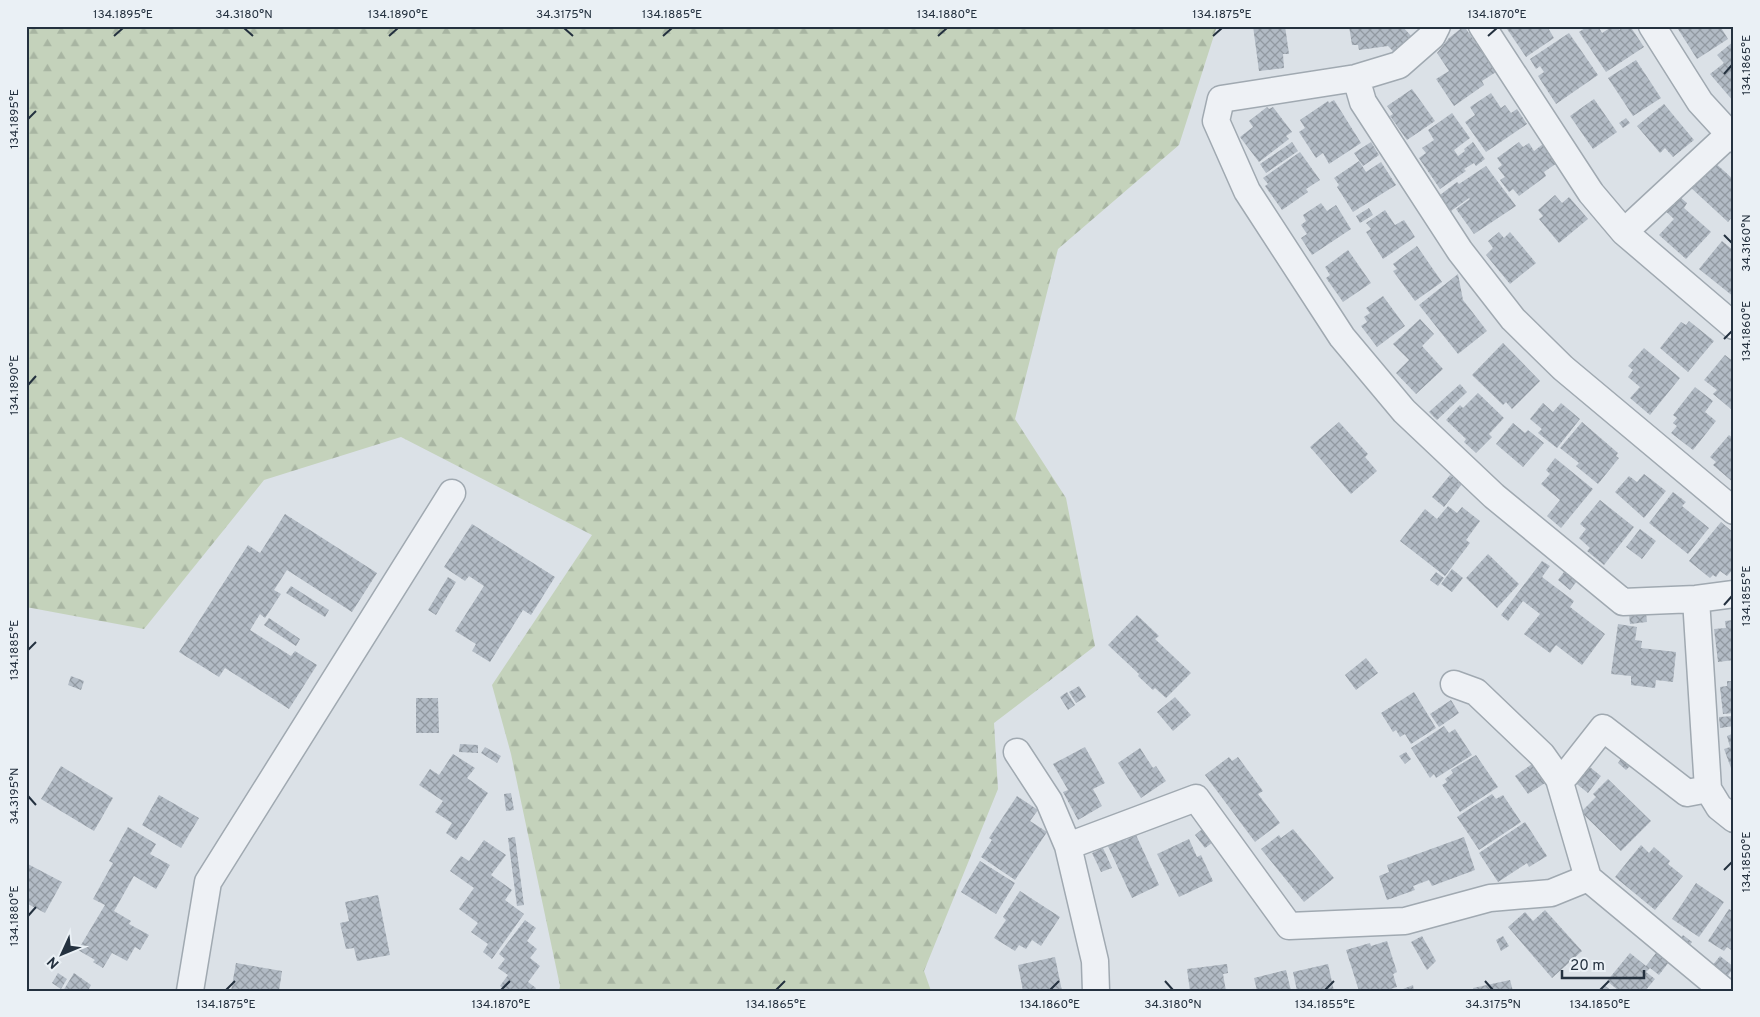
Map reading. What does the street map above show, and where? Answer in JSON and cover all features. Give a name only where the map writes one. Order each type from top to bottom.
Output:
[{"type":"street","points":[[1437,26],[1432,36],[1399,66],[1356,78],[1221,99],[1216,121],[1247,191],[1342,337],[1404,411],[1494,496],[1624,602],[1696,599],[1734,594]]},
{"type":"street","points":[[1482,26],[1591,193],[1624,232],[1734,326]]},
{"type":"street","points":[[1624,232],[1732,135],[1700,102],[1652,26]]},
{"type":"street","points":[[1356,78],[1363,102],[1460,251],[1513,319],[1563,368],[1734,511]]},
{"type":"street","points":[[190,991],[208,882],[452,493]]},
{"type":"street","points":[[1696,599],[1708,789],[1719,807],[1734,819]]},
{"type":"street","points":[[1454,684],[1476,692],[1542,755],[1559,779],[1588,878],[1724,991]]},
{"type":"street","points":[[1559,779],[1566,774],[1603,728],[1687,793],[1708,789]]},
{"type":"street","points":[[1017,752],[1049,801],[1068,846],[1095,961],[1096,991]]},
{"type":"street","points":[[1068,846],[1196,798],[1289,926],[1404,921],[1490,898],[1551,893],[1588,878]]},
{"type":"green space","points":[[26,26],[1217,26],[1179,145],[1058,249],[1015,419],[1066,498],[1095,646],[994,723],[998,789],[924,971],[931,991],[559,991],[560,986],[511,754],[492,685],[592,535],[401,437],[264,480],[144,629],[26,607]]},
{"type":"building","points":[[1253,26],[1285,26],[1289,54],[1283,54],[1284,68],[1259,71]]},
{"type":"building","points":[[1349,26],[1402,26],[1413,38],[1395,53],[1388,46],[1359,50],[1358,45],[1352,45]]},
{"type":"building","points":[[1464,26],[1496,72],[1482,81],[1484,85],[1454,106],[1436,79],[1449,71],[1437,53],[1449,38]]},
{"type":"building","points":[[1511,26],[1547,26],[1554,38],[1526,57],[1507,29]]},
{"type":"building","points":[[1588,26],[1598,26],[1602,33],[1613,26],[1617,26],[1619,30],[1625,26],[1630,26],[1644,47],[1606,72],[1579,32]]},
{"type":"building","points":[[1676,26],[1720,26],[1728,39],[1697,59]]},
{"type":"building","points":[[1569,33],[1598,75],[1556,104],[1538,76],[1544,72],[1540,66],[1536,69],[1530,59]]},
{"type":"building","points":[[1734,41],[1734,102],[1710,74],[1724,63],[1717,55]]},
{"type":"building","points":[[1636,60],[1661,98],[1633,116],[1608,78]]},
{"type":"building","points":[[1412,89],[1435,121],[1407,140],[1390,116],[1393,114],[1387,106]]},
{"type":"building","points":[[1491,93],[1501,108],[1505,105],[1511,113],[1517,109],[1527,124],[1486,152],[1465,122],[1475,115],[1470,107]]},
{"type":"building","points":[[1594,99],[1617,132],[1593,149],[1570,116]]},
{"type":"building","points":[[1334,100],[1361,143],[1329,164],[1323,153],[1316,158],[1299,132],[1305,128],[1300,120],[1328,101],[1329,103]]},
{"type":"building","points":[[1664,104],[1694,140],[1673,157],[1665,148],[1660,153],[1637,126]]},
{"type":"building","points":[[1267,107],[1269,109],[1273,107],[1292,132],[1286,136],[1289,139],[1259,162],[1240,137],[1253,127],[1249,121]]},
{"type":"building","points":[[1452,113],[1470,138],[1454,150],[1458,156],[1473,142],[1485,159],[1476,166],[1474,163],[1464,169],[1466,171],[1440,189],[1419,158],[1426,153],[1422,148],[1434,140],[1428,130]]},
{"type":"building","points":[[1626,118],[1630,123],[1623,128],[1619,123]]},
{"type":"building","points":[[1292,142],[1298,151],[1266,173],[1260,164]]},
{"type":"building","points":[[1371,142],[1379,155],[1363,166],[1354,153]]},
{"type":"building","points":[[1519,142],[1523,147],[1529,143],[1534,151],[1543,144],[1557,163],[1544,172],[1546,176],[1519,196],[1513,189],[1509,192],[1500,180],[1505,177],[1498,168],[1502,165],[1497,158]]},
{"type":"building","points":[[1300,152],[1320,180],[1306,189],[1308,192],[1282,210],[1265,186],[1268,184],[1263,178]]},
{"type":"building","points":[[1712,160],[1734,180],[1734,215],[1728,222],[1689,186]]},
{"type":"building","points":[[1359,161],[1366,172],[1381,162],[1396,185],[1353,212],[1337,187],[1339,185],[1334,178]]},
{"type":"building","points":[[1486,166],[1516,206],[1474,234],[1456,209],[1470,199],[1451,211],[1440,195],[1457,182],[1459,184]]},
{"type":"building","points":[[1673,191],[1687,203],[1684,208],[1711,232],[1686,259],[1659,235],[1674,219],[1660,206]]},
{"type":"building","points":[[1555,195],[1562,203],[1569,197],[1588,219],[1559,243],[1539,219],[1543,216],[1538,210]]},
{"type":"building","points":[[1321,203],[1327,211],[1336,205],[1351,229],[1312,255],[1301,238],[1307,234],[1301,225],[1306,221],[1303,215]]},
{"type":"building","points":[[1369,208],[1373,215],[1360,223],[1356,216]]},
{"type":"building","points":[[1385,210],[1395,225],[1404,220],[1415,237],[1383,259],[1366,232],[1371,229],[1366,223]]},
{"type":"building","points":[[1499,232],[1504,238],[1510,232],[1536,263],[1510,284],[1486,255],[1493,248],[1488,241]]},
{"type":"building","points":[[1722,241],[1734,251],[1734,297],[1699,269]]},
{"type":"building","points":[[1417,246],[1442,282],[1415,301],[1393,271],[1397,269],[1393,264]]},
{"type":"building","points":[[1348,250],[1371,283],[1343,302],[1326,278],[1330,275],[1325,267]]},
{"type":"building","points":[[1458,274],[1463,300],[1487,331],[1458,354],[1419,305]]},
{"type":"building","points":[[1383,296],[1405,326],[1377,347],[1361,326],[1367,322],[1364,317],[1370,313],[1366,308]]},
{"type":"building","points":[[1420,319],[1434,334],[1422,346],[1443,369],[1416,394],[1396,373],[1409,360],[1393,344]]},
{"type":"building","points":[[1689,321],[1714,341],[1688,372],[1660,348],[1681,322],[1686,325]]},
{"type":"building","points":[[1503,343],[1540,381],[1512,409],[1506,402],[1503,405],[1472,375]]},
{"type":"building","points":[[1644,348],[1680,378],[1650,415],[1630,398],[1640,387],[1628,377],[1633,370],[1628,366]]},
{"type":"building","points":[[1725,355],[1734,362],[1734,406],[1731,409],[1713,394],[1717,390],[1704,380]]},
{"type":"building","points":[[1460,384],[1467,392],[1437,420],[1429,412]]},
{"type":"building","points":[[1695,387],[1713,401],[1705,412],[1716,421],[1693,450],[1671,433],[1677,426],[1673,423],[1677,418],[1673,415]]},
{"type":"building","points":[[1478,393],[1504,418],[1489,434],[1492,437],[1476,453],[1464,442],[1466,439],[1446,420],[1460,405],[1463,408]]},
{"type":"building","points":[[1543,403],[1553,412],[1561,403],[1580,419],[1557,448],[1538,433],[1542,429],[1530,419]]},
{"type":"building","points":[[1339,422],[1368,454],[1365,457],[1377,471],[1351,494],[1310,447]]},
{"type":"building","points":[[1582,422],[1618,453],[1616,456],[1619,458],[1598,484],[1576,466],[1579,463],[1560,448]]},
{"type":"building","points":[[1513,423],[1525,433],[1528,430],[1544,443],[1523,467],[1496,444]]},
{"type":"building","points":[[1729,435],[1734,439],[1734,483],[1713,465],[1716,462],[1710,457]]},
{"type":"building","points":[[1555,458],[1593,489],[1561,528],[1547,516],[1560,500],[1541,484],[1550,474],[1546,470]]},
{"type":"building","points":[[1644,474],[1666,491],[1644,518],[1615,492],[1629,476],[1637,482]]},
{"type":"building","points":[[1450,475],[1462,484],[1444,507],[1432,497]]},
{"type":"building","points":[[1673,492],[1686,502],[1682,506],[1709,528],[1688,554],[1649,523]]},
{"type":"building","points":[[1600,500],[1634,527],[1604,565],[1587,551],[1590,548],[1579,538],[1586,529],[1580,524]]},
{"type":"building","points":[[1448,506],[1457,513],[1462,507],[1480,521],[1466,540],[1470,543],[1445,576],[1400,541],[1425,509],[1437,519]]},
{"type":"building","points":[[285,514],[377,573],[352,612],[287,570],[274,590],[281,594],[265,618],[260,614],[250,630],[291,656],[295,651],[317,665],[289,709],[225,668],[219,677],[179,652],[248,545],[260,553]]},
{"type":"building","points":[[1721,522],[1734,533],[1734,568],[1727,576],[1720,571],[1716,577],[1713,575],[1710,578],[1689,561]]},
{"type":"building","points":[[472,524],[555,577],[531,615],[523,610],[490,662],[472,651],[476,644],[455,631],[484,586],[469,576],[465,581],[444,567]]},
{"type":"building","points":[[1640,529],[1656,541],[1642,559],[1626,547]]},
{"type":"building","points":[[1488,554],[1519,584],[1497,608],[1466,578]]},
{"type":"building","points":[[1542,561],[1550,566],[1542,577],[1574,601],[1570,607],[1605,634],[1582,665],[1556,645],[1550,653],[1524,634],[1540,614],[1523,601],[1508,621],[1501,615]]},
{"type":"building","points":[[1452,569],[1463,578],[1452,592],[1441,584]]},
{"type":"building","points":[[1436,572],[1444,578],[1438,586],[1430,580]]},
{"type":"building","points":[[1564,572],[1577,581],[1570,590],[1558,580]]},
{"type":"building","points":[[448,577],[456,582],[436,615],[428,610]]},
{"type":"building","points":[[291,586],[329,610],[325,617],[286,593]]},
{"type":"building","points":[[1646,613],[1647,622],[1630,624],[1629,614]]},
{"type":"building","points":[[1137,615],[1159,636],[1155,639],[1191,673],[1166,698],[1155,688],[1153,690],[1108,645]]},
{"type":"building","points":[[269,618],[300,639],[296,646],[264,625]]},
{"type":"building","points":[[1734,620],[1734,660],[1718,662],[1714,629],[1726,628],[1725,621]]},
{"type":"building","points":[[1618,624],[1637,627],[1635,640],[1642,641],[1641,648],[1676,652],[1673,682],[1656,680],[1655,688],[1631,685],[1631,676],[1611,674]]},
{"type":"building","points":[[1366,658],[1378,673],[1356,690],[1345,675]]},
{"type":"building","points":[[71,676],[84,681],[81,690],[68,685]]},
{"type":"building","points":[[1727,681],[1734,681],[1734,713],[1723,714],[1720,687],[1727,686]]},
{"type":"building","points":[[1079,686],[1086,697],[1076,703],[1069,692]]},
{"type":"building","points":[[1067,692],[1075,705],[1068,710],[1060,697]]},
{"type":"building","points":[[1414,692],[1436,728],[1411,744],[1405,734],[1400,737],[1396,730],[1393,732],[1381,713]]},
{"type":"building","points":[[1175,697],[1191,715],[1173,731],[1157,712]]},
{"type":"building","points":[[416,698],[438,698],[439,733],[416,733]]},
{"type":"building","points":[[1451,700],[1459,713],[1439,727],[1430,714]]},
{"type":"building","points":[[1734,716],[1734,726],[1720,728],[1719,717]]},
{"type":"building","points":[[1444,726],[1449,733],[1455,729],[1472,755],[1436,778],[1434,774],[1430,778],[1411,748]]},
{"type":"building","points":[[1734,733],[1734,767],[1731,768],[1724,749],[1730,747],[1727,736]]},
{"type":"building","points":[[460,744],[478,745],[478,753],[459,752]]},
{"type":"building","points":[[485,747],[501,756],[497,763],[481,753]]},
{"type":"building","points":[[1085,747],[1105,783],[1093,789],[1102,806],[1078,820],[1063,792],[1068,790],[1053,764]]},
{"type":"building","points":[[1140,748],[1153,768],[1156,766],[1166,781],[1141,798],[1118,763]]},
{"type":"building","points":[[1406,752],[1411,759],[1405,764],[1399,756]]},
{"type":"building","points":[[453,754],[475,768],[467,778],[488,793],[456,840],[446,833],[452,823],[435,812],[443,801],[419,785],[430,769],[439,775]]},
{"type":"building","points":[[1476,755],[1498,787],[1460,812],[1442,785],[1447,782],[1445,779],[1453,773],[1451,770]]},
{"type":"building","points":[[1229,757],[1232,761],[1238,757],[1263,791],[1258,794],[1280,823],[1255,842],[1205,775]]},
{"type":"building","points":[[1622,757],[1631,765],[1626,770],[1618,763]]},
{"type":"building","points":[[1532,764],[1545,783],[1528,794],[1515,776]]},
{"type":"building","points":[[1586,764],[1601,776],[1588,793],[1573,781]]},
{"type":"building","points":[[61,766],[113,798],[94,831],[41,799]]},
{"type":"building","points":[[1608,779],[1651,821],[1621,851],[1581,812],[1596,797],[1593,794]]},
{"type":"building","points":[[511,793],[514,810],[506,811],[504,794]]},
{"type":"building","points":[[1492,794],[1496,799],[1503,795],[1521,822],[1479,850],[1457,817]]},
{"type":"building","points":[[159,795],[199,818],[181,848],[142,825]]},
{"type":"building","points":[[1017,796],[1038,810],[1030,821],[1047,832],[1015,880],[981,857],[992,840],[989,838]]},
{"type":"building","points":[[1525,822],[1547,856],[1529,867],[1527,863],[1498,882],[1479,853]]},
{"type":"building","points":[[1206,826],[1216,840],[1205,848],[1195,835]]},
{"type":"building","points":[[128,827],[156,844],[150,854],[170,865],[156,889],[134,876],[114,911],[131,921],[129,924],[149,935],[140,950],[135,947],[127,961],[112,953],[103,968],[93,962],[95,960],[78,950],[105,905],[93,899],[113,863],[109,861]]},
{"type":"building","points":[[1293,829],[1334,878],[1304,902],[1261,849],[1279,835],[1281,838]]},
{"type":"building","points":[[1136,835],[1159,885],[1132,898],[1107,844],[1124,836],[1126,840]]},
{"type":"building","points":[[515,837],[524,905],[517,906],[508,838]]},
{"type":"building","points":[[1464,837],[1475,870],[1432,886],[1429,880],[1413,886],[1415,890],[1387,900],[1379,876],[1389,872],[1387,865]]},
{"type":"building","points":[[1189,839],[1197,857],[1201,855],[1213,881],[1179,897],[1157,854]]},
{"type":"building","points":[[484,840],[506,855],[491,875],[512,890],[505,900],[524,914],[492,959],[483,952],[488,944],[471,932],[478,923],[459,909],[474,888],[450,871],[461,856],[469,861]]},
{"type":"building","points":[[1641,845],[1649,853],[1654,847],[1670,861],[1668,864],[1683,876],[1655,910],[1615,877]]},
{"type":"building","points":[[1103,848],[1112,868],[1101,872],[1092,853]]},
{"type":"building","points":[[980,861],[1015,883],[996,914],[961,892]]},
{"type":"building","points":[[26,863],[62,882],[45,913],[26,903]]},
{"type":"building","points":[[1696,883],[1724,902],[1699,937],[1672,919]]},
{"type":"building","points":[[1020,891],[1060,917],[1041,946],[1032,940],[1026,949],[1019,945],[1015,951],[994,938],[1006,920],[1003,917]]},
{"type":"building","points":[[378,895],[390,955],[357,961],[354,948],[346,949],[340,923],[349,921],[345,902]]},
{"type":"building","points":[[1729,909],[1734,912],[1734,952],[1727,947],[1724,951],[1708,941]]},
{"type":"building","points":[[1545,910],[1582,951],[1552,978],[1508,927],[1525,912],[1533,921]]},
{"type":"building","points":[[525,920],[536,928],[527,941],[537,949],[530,958],[540,966],[528,982],[536,988],[534,991],[507,991],[500,986],[508,975],[498,968],[505,959],[499,954]]},
{"type":"building","points":[[1683,935],[1692,942],[1688,947],[1679,940]]},
{"type":"building","points":[[1422,936],[1436,961],[1427,970],[1411,942]]},
{"type":"building","points":[[1503,936],[1509,946],[1501,951],[1496,940]]},
{"type":"building","points":[[1387,941],[1397,972],[1393,974],[1397,987],[1384,991],[1359,991],[1346,950],[1370,943],[1371,946]]},
{"type":"building","points":[[1659,949],[1672,958],[1659,975],[1650,968],[1646,972],[1655,979],[1645,991],[1619,991],[1607,981],[1630,953],[1646,966]]},
{"type":"building","points":[[1720,956],[1734,967],[1727,977],[1712,966]]},
{"type":"building","points":[[1055,957],[1062,991],[1023,991],[1018,965]]},
{"type":"building","points":[[236,963],[282,971],[279,991],[231,991]]},
{"type":"building","points":[[1227,964],[1228,973],[1223,974],[1226,991],[1190,991],[1187,969]]},
{"type":"building","points":[[1328,964],[1334,991],[1297,991],[1293,972]]},
{"type":"building","points":[[1286,970],[1291,991],[1257,991],[1254,978]]},
{"type":"building","points":[[58,973],[67,979],[61,989],[52,983]]},
{"type":"building","points":[[74,973],[91,985],[88,991],[63,991]]},
{"type":"building","points":[[1510,980],[1513,991],[1474,991],[1473,988]]},
{"type":"building","points":[[1413,985],[1414,991],[1398,991]]},
{"type":"building","points":[[1604,985],[1612,991],[1600,991]]}]
